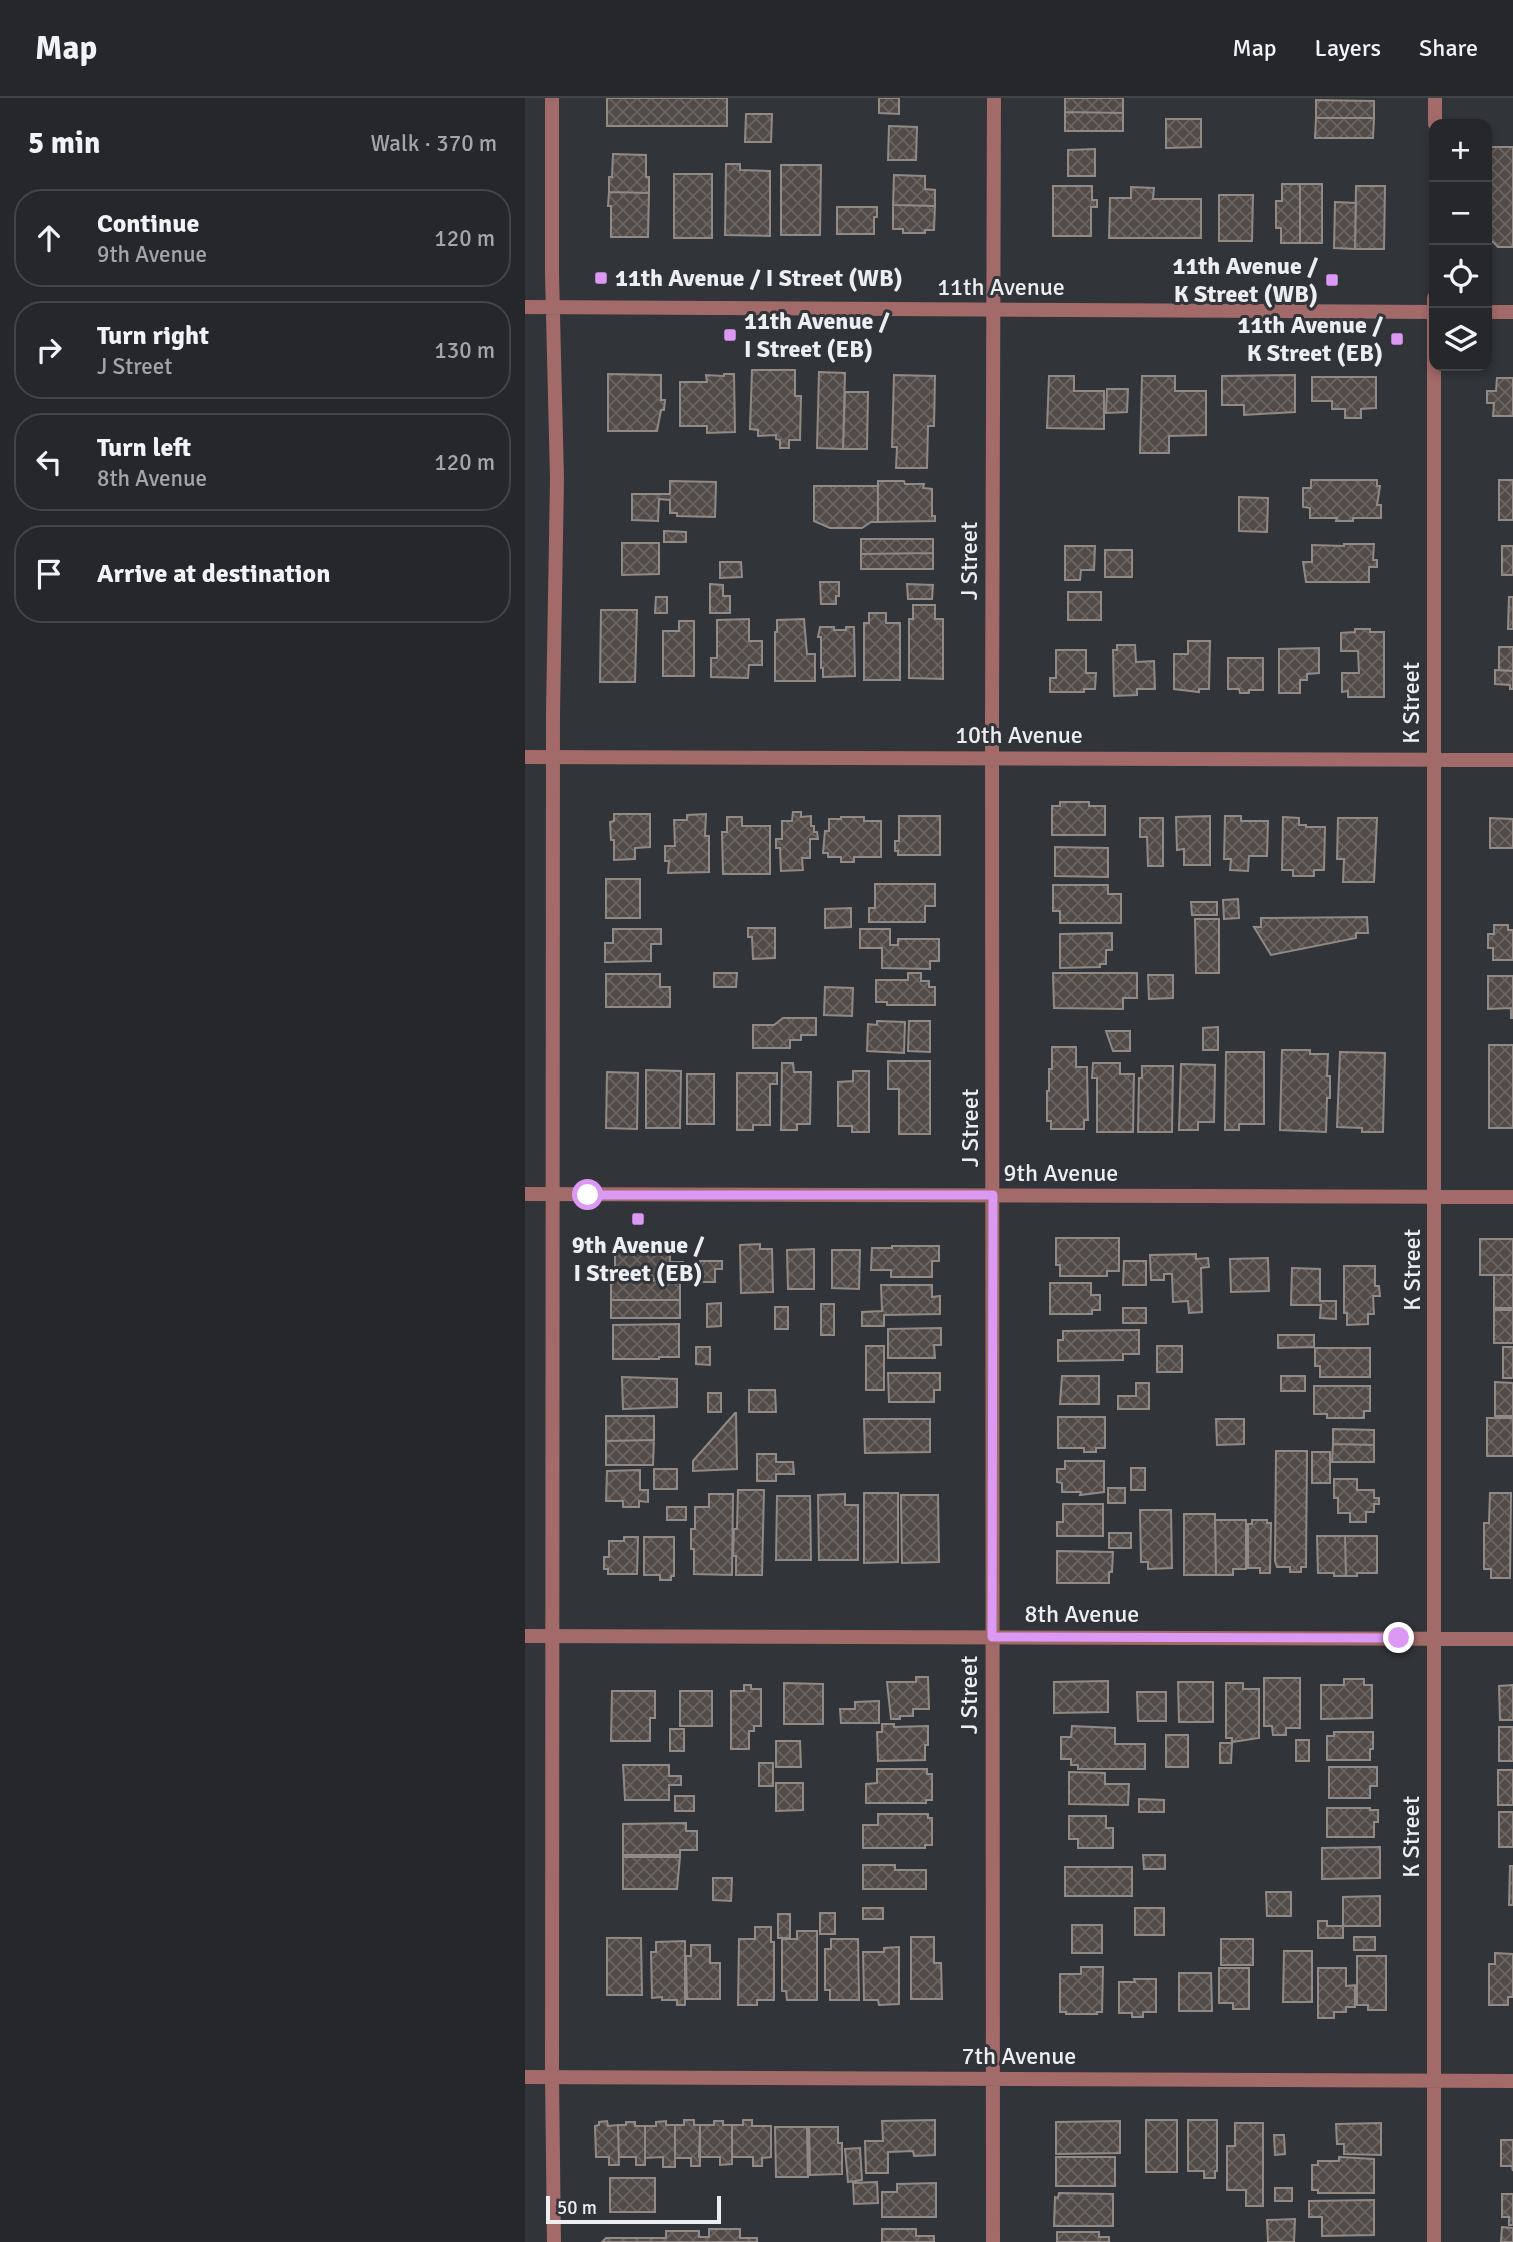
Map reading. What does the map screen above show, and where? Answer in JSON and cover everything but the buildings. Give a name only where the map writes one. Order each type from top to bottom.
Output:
[{"type":"street","points":[[552,98],[557,479],[553,757],[554,2242]]},
{"type":"street","name":"J Street","points":[[993,2242],[994,98]]},
{"type":"street","points":[[1435,98],[1435,119]]},
{"type":"street","name":"11th Avenue","points":[[525,307],[1429,312]]},
{"type":"street","points":[[1492,312],[1513,312]]},
{"type":"street","name":"K Street","points":[[1434,371],[1434,2242]]},
{"type":"street","name":"10th Avenue","points":[[525,757],[1513,760]]},
{"type":"street","name":"9th Avenue","points":[[525,1194],[1513,1197]]},
{"type":"street","name":"8th Avenue","points":[[525,1636],[1513,1639]]},
{"type":"street","name":"7th Avenue","points":[[525,2077],[1513,2081]]},
{"type":"place","name":"11th Avenue / I Street (WB)","points":[[601,278]]},
{"type":"place","name":"11th Avenue / K Street (WB)","points":[[1332,280]]},
{"type":"place","name":"11th Avenue / I Street (EB)","points":[[730,335]]},
{"type":"place","name":"11th Avenue / K Street (EB)","points":[[1397,339]]},
{"type":"place","name":"9th Avenue / I Street (EB)","points":[[638,1219]]},
{"type":"route","points":[[588,1195],[993,1195],[992,1637],[1399,1638]]}]
